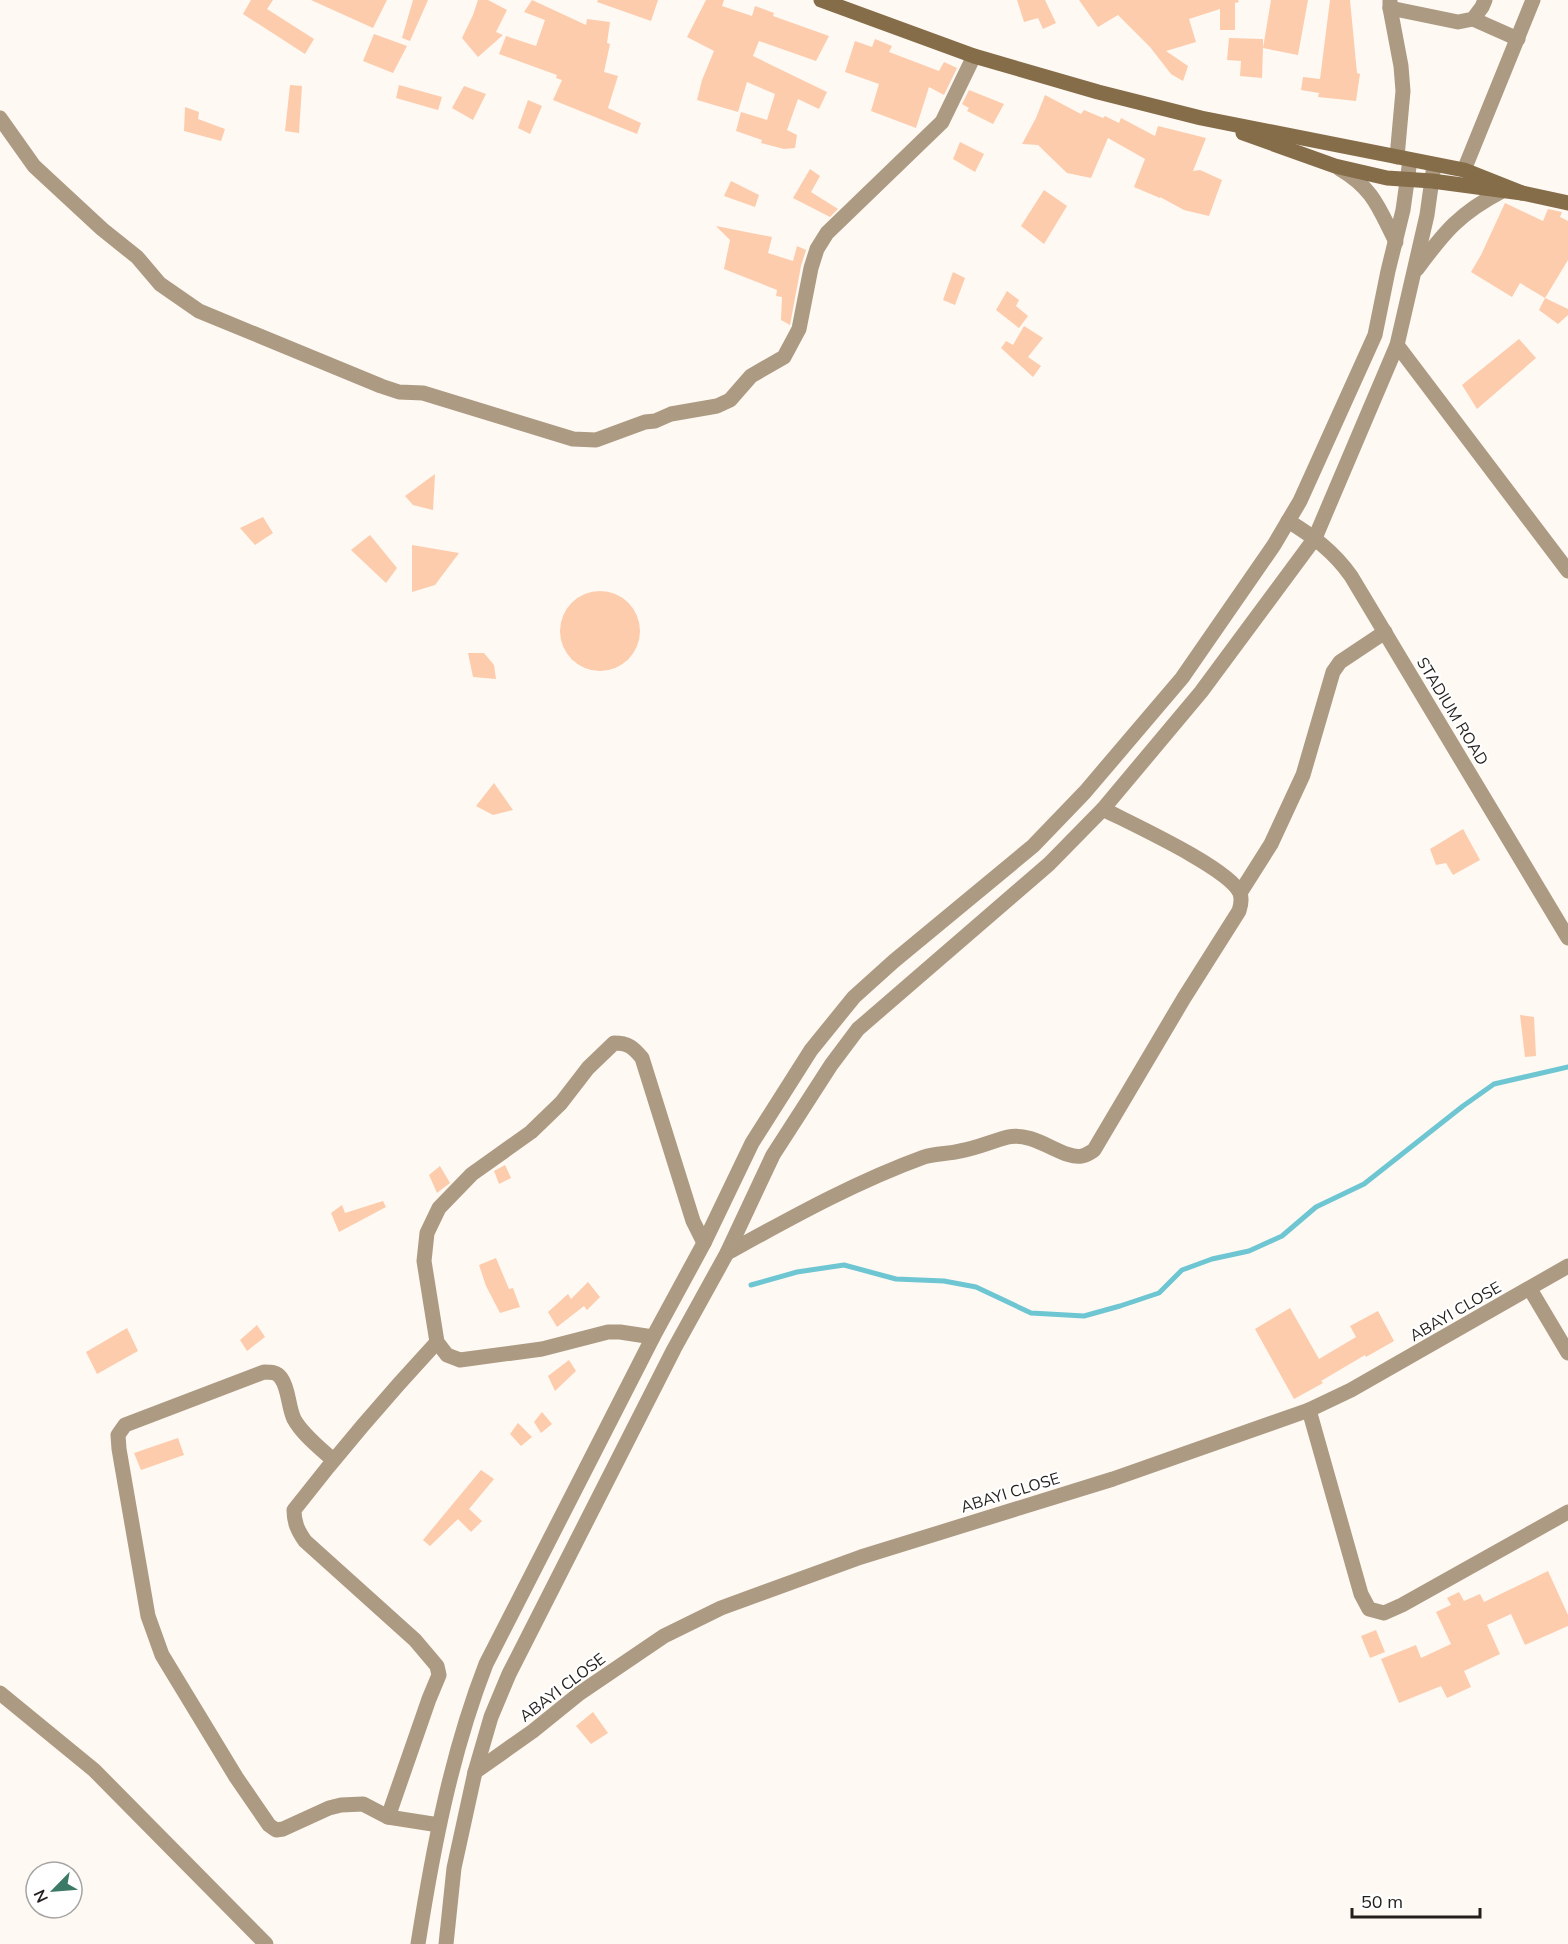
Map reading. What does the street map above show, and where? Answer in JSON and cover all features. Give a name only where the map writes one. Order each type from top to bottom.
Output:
[{"type":"main road","points":[[821,0],[975,56],[1098,92],[1201,118],[1464,170],[1522,193]]},
{"type":"main road","points":[[1201,118],[1335,166],[1387,178],[1432,181],[1522,193],[1568,203]]},
{"type":"street","points":[[1473,19],[1485,0]]},
{"type":"street","points":[[1464,170],[1533,0]]},
{"type":"street","points":[[417,1944],[439,1825],[473,1699],[486,1664],[653,1337],[704,1243],[752,1143],[811,1050],[854,997],[1033,846],[1085,792],[1182,678],[1261,564],[1300,501],[1375,335],[1408,180],[1403,158],[1401,66],[1390,4],[1458,22],[1473,19],[1518,39]]},
{"type":"street","points":[[0,118],[34,166],[137,258],[160,284],[200,311],[399,392],[423,393],[573,439],[596,440],[671,414],[717,406],[730,400],[751,376],[784,357],[799,329],[811,268],[817,249],[827,233],[942,122],[975,56]]},
{"type":"street","points":[[447,1944],[454,1868],[490,1717],[508,1674],[669,1359],[727,1253],[774,1155],[831,1065],[858,1029],[1049,864],[1103,809],[1201,692],[1315,538],[1397,345],[1427,215],[1434,165]]},
{"type":"street","points":[[1335,166],[1357,179],[1372,195],[1396,242]]},
{"type":"street","points":[[1412,276],[1442,235],[1469,210],[1502,191]]},
{"type":"street","points":[[1397,345],[1568,571]]},
{"type":"street","name":"STADIUM ROAD","points":[[1288,521],[1315,538],[1340,561],[1352,576],[1568,938]]},
{"type":"street","points":[[1240,893],[1271,844],[1303,775],[1333,672],[1340,662],[1385,632]]},
{"type":"street","points":[[727,1253],[876,1176],[927,1156],[956,1152],[1010,1137],[1023,1136],[1074,1156],[1088,1154],[1094,1150],[1184,998],[1239,911],[1241,903],[1240,893],[1231,883],[1197,858],[1103,809]]},
{"type":"street","points":[[653,1337],[608,1332],[542,1349],[460,1360],[447,1355],[437,1342],[424,1261],[427,1233],[439,1208],[472,1174],[531,1132],[561,1103],[588,1068],[614,1043],[625,1043],[634,1048],[642,1058],[693,1221],[704,1243]]},
{"type":"street","name":"ABAYI CLOSE","points":[[476,1772],[534,1731],[580,1693],[664,1636],[722,1608],[861,1557],[1113,1479],[1309,1410],[1351,1390],[1568,1266]]},
{"type":"street","points":[[1530,1289],[1568,1353]]},
{"type":"street","points":[[388,1817],[439,1674],[437,1666],[415,1640],[305,1541],[294,1520],[294,1510],[333,1460],[437,1342]]},
{"type":"street","points":[[333,1460],[298,1425],[290,1407],[283,1380],[272,1372],[264,1372],[125,1425],[118,1435],[119,1449],[148,1616],[168,1665],[236,1778],[262,1815],[276,1830],[329,1808],[363,1804],[388,1817],[439,1825]]},
{"type":"street","points":[[1309,1410],[1361,1594],[1369,1609],[1384,1612],[1402,1605],[1568,1512]]},
{"type":"street","points":[[0,1693],[94,1770],[266,1944]]},
{"type":"building","points":[[251,0],[273,0],[267,9],[314,39],[305,54],[243,14]]},
{"type":"building","points":[[311,0],[387,0],[373,28]]},
{"type":"building","points":[[413,0],[428,0],[410,41],[402,38]]},
{"type":"building","points":[[478,0],[488,0],[507,10],[496,32],[503,35],[478,57],[462,38]]},
{"type":"building","points":[[532,0],[586,25],[587,19],[610,22],[607,43],[610,44],[604,72],[618,76],[608,108],[641,123],[637,134],[553,100],[562,80],[556,78],[557,75],[499,54],[506,36],[536,46],[545,20],[524,12]]},
{"type":"building","points":[[598,0],[658,0],[651,21],[597,2]]},
{"type":"building","points":[[706,0],[724,0],[722,6],[752,16],[755,6],[774,13],[773,16],[829,36],[816,61],[759,41],[753,56],[827,92],[819,109],[798,99],[787,130],[797,135],[795,148],[784,149],[761,143],[762,140],[736,131],[741,112],[767,120],[775,94],[747,82],[738,112],[697,100],[702,80],[714,51],[687,37]]},
{"type":"building","points":[[1017,0],[1045,0],[1056,23],[1043,29],[1038,18],[1024,22]]},
{"type":"building","points":[[1079,0],[1238,0],[1239,2],[1235,3],[1235,30],[1220,30],[1220,9],[1189,19],[1196,42],[1166,51],[1188,66],[1183,81],[1171,74],[1150,47],[1118,15],[1098,27]]},
{"type":"building","points":[[1271,0],[1308,0],[1298,55],[1263,48]]},
{"type":"building","points":[[1330,0],[1350,0],[1357,73],[1360,74],[1356,101],[1318,97],[1319,93],[1301,90],[1303,77],[1320,79]]},
{"type":"building","points":[[374,34],[407,46],[393,73],[363,61]]},
{"type":"building","points":[[1229,38],[1263,39],[1262,78],[1240,76],[1241,61],[1227,60]]},
{"type":"building","points":[[875,39],[892,46],[889,52],[939,71],[944,62],[957,68],[944,95],[929,87],[916,128],[871,111],[879,84],[845,72],[855,41],[872,47]]},
{"type":"building","points":[[290,85],[302,86],[299,133],[285,131]]},
{"type":"building","points":[[399,85],[442,97],[438,110],[396,98]]},
{"type":"building","points":[[464,86],[486,94],[473,120],[452,108]]},
{"type":"building","points":[[969,90],[1004,104],[993,124],[967,111],[969,108],[962,104]]},
{"type":"building","points":[[1045,95],[1081,114],[1084,110],[1119,123],[1121,118],[1155,136],[1158,126],[1206,138],[1193,171],[1200,170],[1222,180],[1209,216],[1184,210],[1134,187],[1145,159],[1108,138],[1091,178],[1067,173],[1038,145],[1022,144]]},
{"type":"building","points":[[528,100],[542,106],[530,134],[518,128]]},
{"type":"building","points":[[185,107],[199,112],[198,119],[225,129],[221,141],[184,131]]},
{"type":"building","points":[[960,142],[984,154],[975,172],[953,159]]},
{"type":"building","points":[[810,169],[820,176],[811,192],[838,209],[830,217],[793,198]]},
{"type":"building","points":[[731,181],[759,195],[755,207],[724,196]]},
{"type":"building","points":[[1044,190],[1067,206],[1044,244],[1021,226]]},
{"type":"building","points":[[1505,203],[1543,221],[1548,209],[1562,212],[1560,217],[1568,221],[1568,260],[1545,298],[1520,283],[1512,297],[1471,272]]},
{"type":"building","points":[[716,226],[772,237],[768,253],[793,261],[797,246],[806,250],[790,325],[781,320],[782,297],[776,296],[777,290],[724,269],[730,240]]},
{"type":"building","points":[[953,272],[965,278],[955,305],[943,300]]},
{"type":"building","points":[[1007,291],[1019,300],[1016,306],[1028,316],[1019,328],[996,310]]},
{"type":"building","points":[[1545,298],[1568,309],[1568,315],[1558,324],[1539,310]]},
{"type":"building","points":[[1024,326],[1043,338],[1028,357],[1041,366],[1033,377],[1001,348],[1006,341],[1013,345]]},
{"type":"building","points":[[1519,339],[1536,358],[1477,409],[1462,385]]},
{"type":"building","points":[[435,474],[433,510],[413,505],[405,496]]},
{"type":"building","points":[[263,517],[273,533],[255,545],[240,528]]},
{"type":"building","points":[[370,535],[397,568],[386,583],[351,550]]},
{"type":"building","points":[[412,545],[459,553],[435,585],[412,592]]},
{"type":"building","points":[[600,591],[615,594],[628,603],[637,616],[640,631],[637,646],[628,659],[615,668],[600,671],[585,668],[572,659],[563,646],[560,631],[563,616],[572,603],[585,594]]},
{"type":"building","points":[[468,653],[484,653],[494,665],[496,679],[473,677]]},
{"type":"building","points":[[494,783],[513,810],[493,815],[476,806]]},
{"type":"building","points":[[1463,829],[1480,860],[1453,875],[1446,863],[1436,865],[1430,849]]},
{"type":"building","points":[[1520,1015],[1534,1017],[1536,1056],[1525,1057]]},
{"type":"building","points":[[505,1165],[511,1178],[499,1184],[494,1171]]},
{"type":"building","points":[[440,1166],[450,1183],[437,1193],[429,1175]]},
{"type":"building","points":[[383,1201],[386,1207],[339,1232],[331,1213],[342,1205],[345,1213]]},
{"type":"building","points":[[496,1258],[509,1289],[513,1288],[520,1307],[500,1313],[486,1286],[479,1265]]},
{"type":"building","points":[[588,1282],[600,1297],[587,1310],[584,1306],[557,1327],[548,1312],[568,1294],[571,1299]]},
{"type":"building","points":[[1290,1308],[1319,1359],[1356,1337],[1350,1326],[1378,1311],[1394,1341],[1366,1357],[1365,1355],[1294,1399],[1255,1329]]},
{"type":"building","points":[[257,1325],[265,1337],[247,1351],[240,1340]]},
{"type":"building","points":[[127,1328],[138,1351],[97,1374],[86,1352]]},
{"type":"building","points":[[569,1360],[576,1371],[555,1391],[548,1376]]},
{"type":"building","points":[[542,1412],[552,1424],[541,1433],[534,1422]]},
{"type":"building","points":[[518,1423],[532,1437],[521,1446],[510,1434]]},
{"type":"building","points":[[178,1438],[184,1455],[141,1470],[134,1453]]},
{"type":"building","points":[[481,1470],[494,1479],[469,1509],[482,1521],[471,1532],[458,1519],[430,1546],[423,1540]]},
{"type":"building","points":[[1548,1571],[1568,1615],[1568,1626],[1525,1645],[1511,1614],[1487,1625],[1500,1654],[1464,1671],[1471,1687],[1447,1698],[1441,1686],[1399,1703],[1381,1659],[1416,1645],[1421,1658],[1451,1644],[1436,1612],[1451,1605],[1447,1598],[1459,1592],[1464,1601],[1480,1594],[1484,1602]]},
{"type":"building","points":[[1376,1630],[1385,1652],[1370,1658],[1361,1636]]},
{"type":"building","points":[[593,1712],[608,1733],[591,1744],[576,1726]]},
{"type":"waterway","points":[[751,1285],[797,1272],[844,1265],[896,1279],[944,1281],[976,1287],[1031,1313],[1084,1316],[1159,1293],[1182,1270],[1212,1259],[1249,1251],[1282,1236],[1316,1207],[1364,1184],[1494,1084],[1568,1067]]}]
